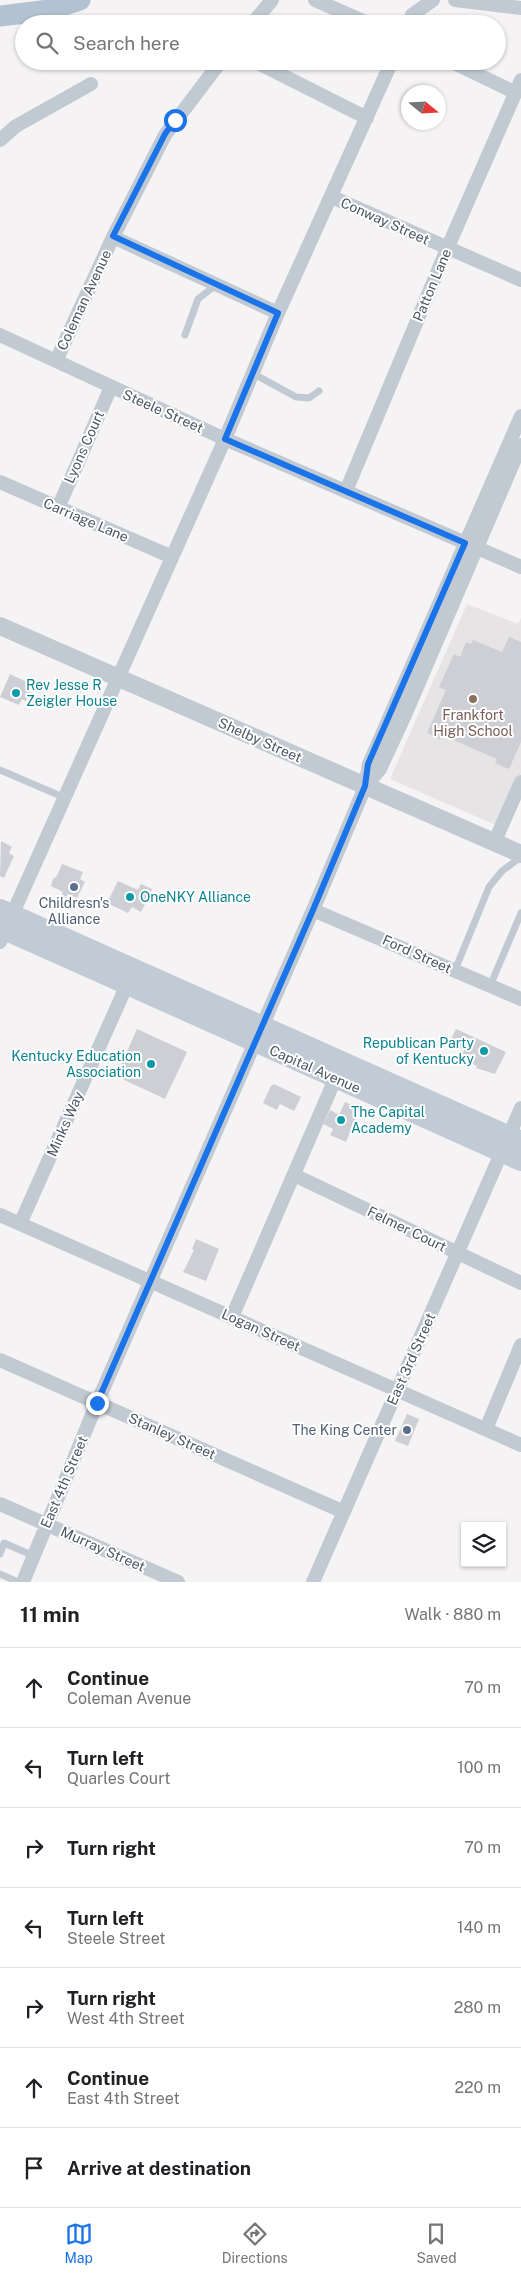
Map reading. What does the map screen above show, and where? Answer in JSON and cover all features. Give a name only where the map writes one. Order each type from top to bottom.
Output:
[{"type":"main road","points":[[0,16],[49,10],[80,0]]},
{"type":"main road","name":"Capital Avenue","points":[[3,925],[131,976],[510,1143],[521,1161]]},
{"type":"street","points":[[260,15],[272,0]]},
{"type":"street","points":[[315,0],[349,15]]},
{"type":"street","points":[[412,15],[433,0]]},
{"type":"street","points":[[455,0],[521,8]]},
{"type":"street","name":"Coleman Avenue","points":[[56,361],[113,236],[165,134],[214,70]]},
{"type":"street","points":[[272,70],[367,118]]},
{"type":"street","points":[[3,925],[21,893],[225,439],[278,313],[388,70]]},
{"type":"street","points":[[475,70],[519,86]]},
{"type":"street","points":[[0,140],[16,126],[92,84]]},
{"type":"street","name":"Patton Lane","points":[[346,492],[447,248],[519,86]]},
{"type":"street","name":"Conway Street","points":[[332,197],[521,280]]},
{"type":"street","points":[[113,236],[278,313]]},
{"type":"street","name":"Steele Street","points":[[0,334],[225,439],[521,567]]},
{"type":"street","name":"Lyons Court","points":[[58,508],[111,387]]},
{"type":"street","points":[[471,545],[521,416]]},
{"type":"street","points":[[471,545],[521,445]]},
{"type":"street","name":"Carriage Lane","points":[[0,482],[172,557]]},
{"type":"street","name":"East 4th Street","points":[[23,1582],[97,1403],[313,910],[365,786],[380,769],[405,715],[471,545]]},
{"type":"street","name":"Shelby Street","points":[[0,626],[494,842],[521,856]]},
{"type":"street","points":[[494,842],[521,782]]},
{"type":"street","name":"Ford Street","points":[[313,910],[521,999]]},
{"type":"street","name":"Minks Way","points":[[20,1224],[131,976]]},
{"type":"street","points":[[232,1317],[340,1069]]},
{"type":"street","name":"East 3rd Street","points":[[314,1582],[457,1253],[510,1143],[521,1108]]},
{"type":"street","name":"Felmer Court","points":[[294,1175],[521,1283]]},
{"type":"street","name":"Logan Street","points":[[0,1215],[521,1445]]},
{"type":"street","points":[[486,1429],[521,1345]]},
{"type":"street","name":"Stanley Street","points":[[0,1360],[344,1512]]},
{"type":"street","name":"Murray Street","points":[[0,1504],[171,1581]]},
{"type":"lane","points":[[185,335],[198,299],[217,284]]},
{"type":"lane","points":[[252,373],[296,397],[309,398],[319,391]]},
{"type":"lane","points":[[0,770],[63,797]]},
{"type":"lane","points":[[455,970],[489,887],[502,871],[521,856]]},
{"type":"lane","points":[[490,986],[521,913]]},
{"type":"lane","points":[[0,1554],[4,1543],[34,1556]]},
{"type":"lane","points":[[0,1574],[18,1582]]},
{"type":"shaded area","name":"Frankfort High School","points":[[467,604],[518,624],[521,618],[521,774],[498,826],[390,779]]},
{"type":"building","points":[[509,637],[521,642],[521,742],[509,769],[495,763],[497,759],[442,735],[440,739],[427,733],[446,690],[439,687],[454,654],[460,657],[466,642],[471,644],[473,640],[502,652]]},
{"type":"building","name":"Rev Jesse R Zeigler House","points":[[10,674],[29,683],[27,687],[31,689],[26,701],[22,699],[19,705],[0,697]]},
{"type":"building","points":[[1,841],[12,847],[9,853],[14,856],[4,878],[0,876]]},
{"type":"building","points":[[62,864],[83,872],[80,879],[85,882],[77,898],[68,894],[66,897],[62,895],[63,892],[51,886]]},
{"type":"building","name":"OneNKY Alliance","points":[[118,881],[138,890],[141,884],[152,889],[141,912],[132,907],[128,913],[107,903]]},
{"type":"building","name":"Kentucky Education Association","points":[[137,1029],[187,1052],[165,1099],[116,1076]]},
{"type":"building","name":"Republican Party of Kentucky","points":[[456,1029],[506,1052],[495,1074],[476,1068],[477,1066],[466,1061],[467,1058],[462,1055],[464,1050],[449,1043]]},
{"type":"building","points":[[274,1084],[301,1097],[294,1111],[280,1104],[277,1110],[263,1103],[271,1086]]},
{"type":"building","name":"The Capital Academy","points":[[345,1102],[360,1109],[346,1142],[330,1135],[333,1129],[323,1124],[330,1110],[339,1115]]},
{"type":"building","points":[[196,1239],[219,1249],[206,1281],[183,1272],[194,1250],[192,1249]]},
{"type":"building","name":"The King Center","points":[[407,1414],[419,1419],[408,1446],[395,1441]]},
{"type":"place","name":"Rev Jesse R Zeigler House","points":[[16,693]]},
{"type":"place","name":"Frankfort High School","points":[[473,699]]},
{"type":"place","name":"Childresn's Alliance","points":[[74,887]]},
{"type":"place","name":"OneNKY Alliance","points":[[130,897]]},
{"type":"place","name":"Republican Party of Kentucky","points":[[484,1051]]},
{"type":"place","name":"Kentucky Education Association","points":[[151,1064]]},
{"type":"place","name":"The Capital Academy","points":[[341,1120]]},
{"type":"place","name":"The King Center","points":[[407,1430]]},
{"type":"route","points":[[97,1403],[313,910],[365,786],[368,764],[465,543],[225,439],[278,313],[113,236],[142,183],[165,134],[175,120]]}]
